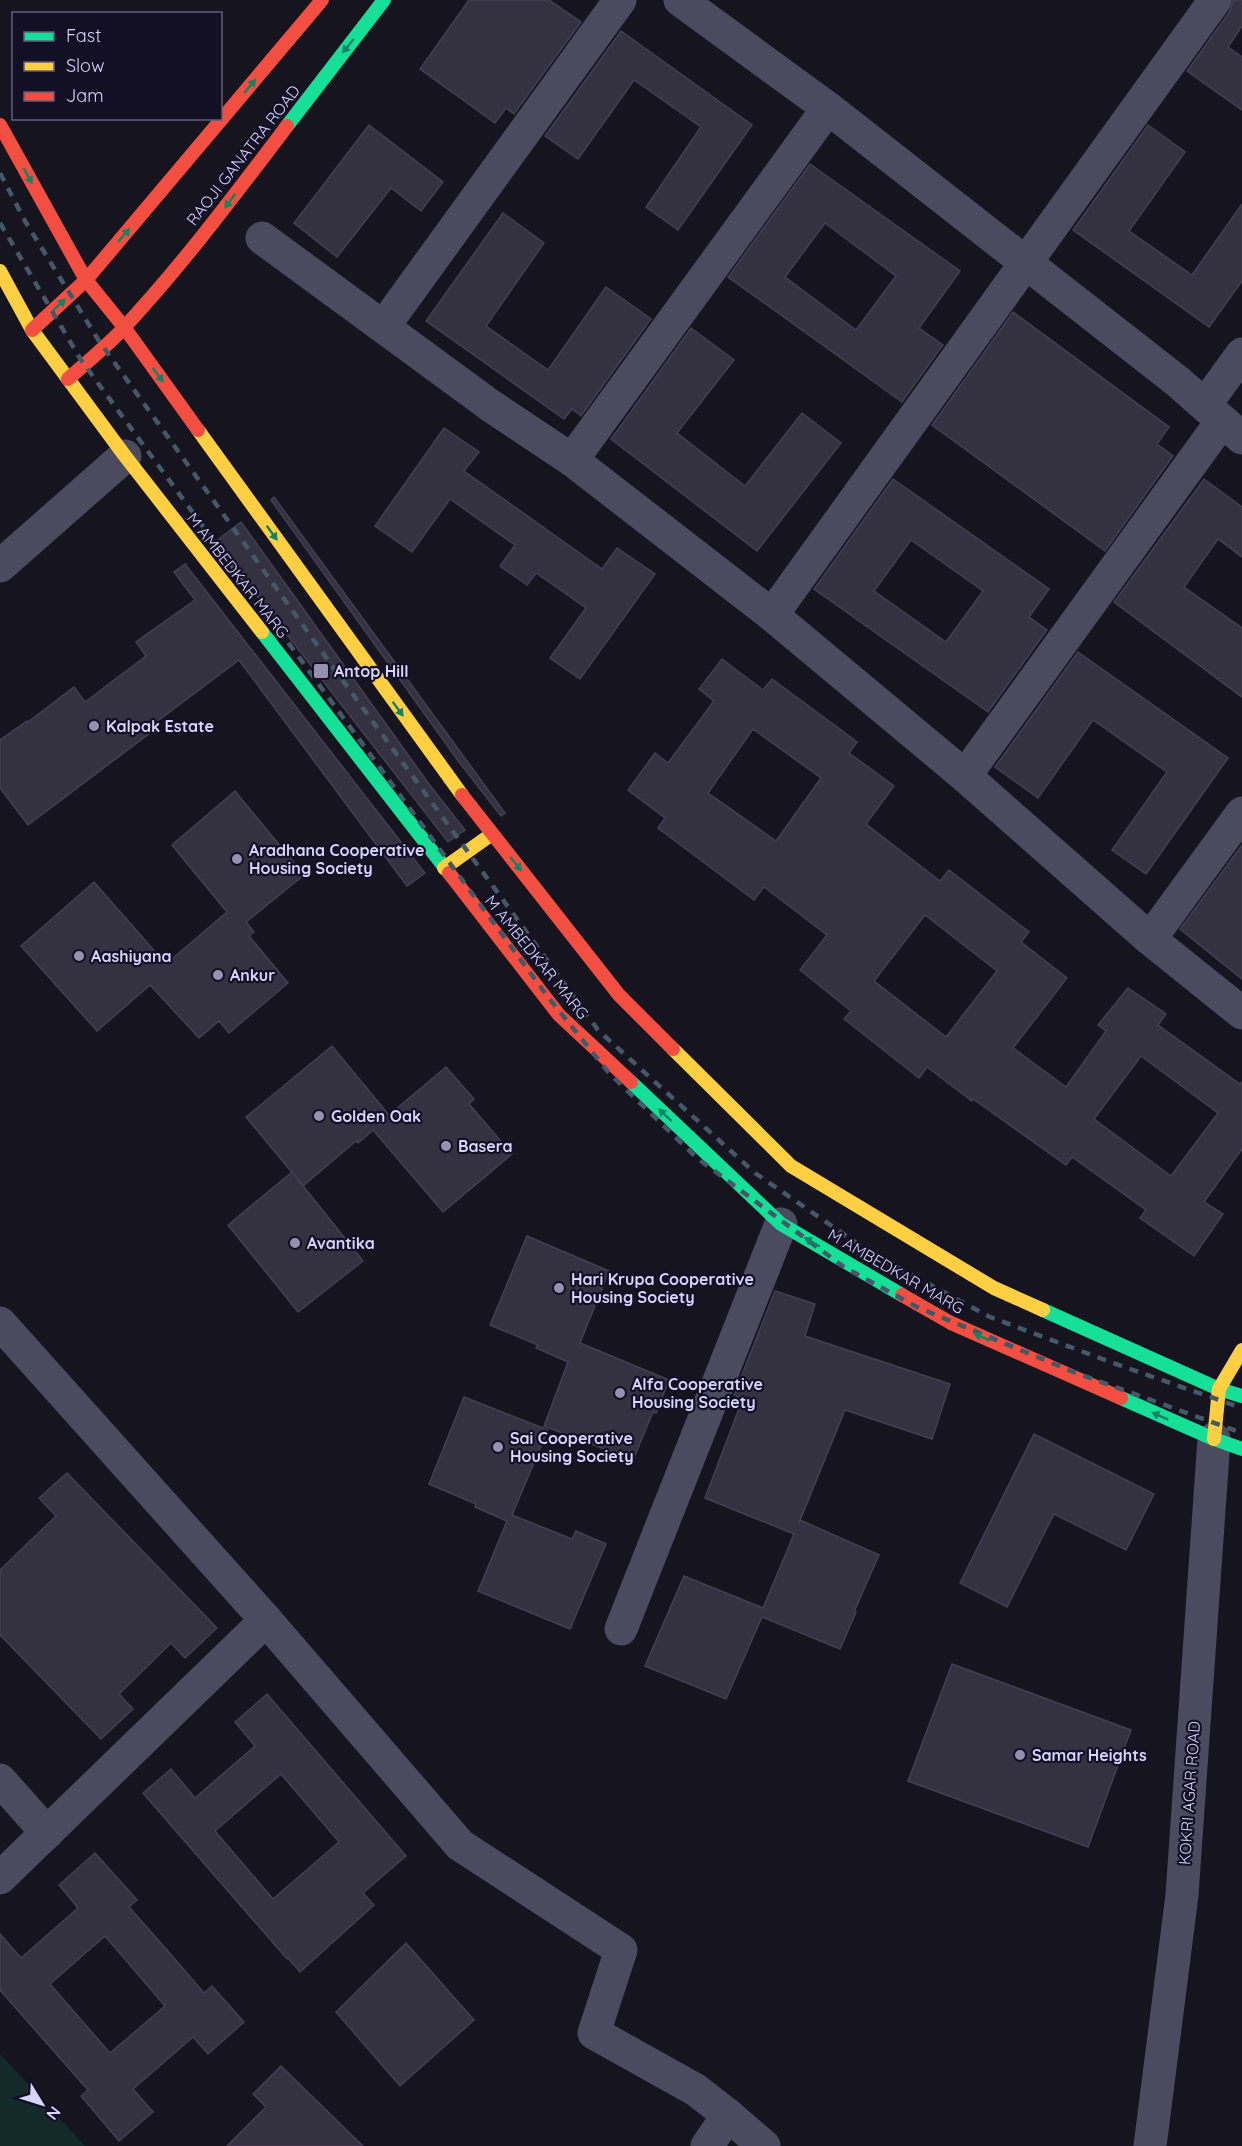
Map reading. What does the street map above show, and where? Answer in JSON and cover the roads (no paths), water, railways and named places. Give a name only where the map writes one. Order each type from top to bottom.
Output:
[{"type":"main road","points":[[222,119],[322,0]]},
{"type":"main road","name":"RAOJI GANATRA ROAD","points":[[68,379],[124,327],[224,209],[384,0]]},
{"type":"main road","points":[[32,330],[86,280],[221,120]]},
{"type":"main road","points":[[0,125],[86,280],[124,327],[444,773],[619,995],[791,1166],[994,1288],[1219,1389],[1242,1396]]},
{"type":"main road","name":"M AMBEDKAR MARG","points":[[0,271],[32,330],[125,456],[559,1015],[782,1224],[951,1323],[1228,1444]]},
{"type":"main road","points":[[444,868],[492,834]]},
{"type":"main road","points":[[1228,1444],[1219,1389],[1242,1350]]},
{"type":"street","points":[[384,326],[620,0]]},
{"type":"street","points":[[680,0],[828,108],[1177,381],[1223,421]]},
{"type":"street","points":[[772,615],[1215,0]]},
{"type":"street","points":[[572,460],[828,108]]},
{"type":"street","points":[[262,238],[491,406],[572,460],[772,615],[965,776],[1150,939],[1242,1013]]},
{"type":"street","points":[[965,776],[1223,421],[1242,354]]},
{"type":"street","points":[[0,566],[125,456]]},
{"type":"street","points":[[1150,939],[1242,813]]},
{"type":"street","points":[[621,1629],[782,1224]]},
{"type":"street","points":[[0,1323],[266,1620],[460,1845],[621,1950],[594,2033],[696,2090],[764,2146]]},
{"type":"street","name":"KOKRI AGAR ROAD","points":[[1150,2146],[1182,1895],[1228,1444]]},
{"type":"street","points":[[0,1878],[266,1620]]},
{"type":"street","points":[[0,1780],[47,1833]]},
{"type":"street","points":[[707,2146],[728,2115]]},
{"type":"railway","points":[[0,173],[25,221],[99,341],[598,1030],[755,1173],[871,1253],[990,1317],[1242,1408]]},
{"type":"railway","points":[[0,223],[81,360],[548,997],[609,1073],[697,1158],[844,1267],[917,1307],[1071,1371],[1242,1433]]},
{"type":"place","name":"Antop Hill","points":[[321,671]]},
{"type":"place","name":"Kalpak Estate","points":[[94,726]]},
{"type":"place","name":"Aradhana Cooperative Housing Society","points":[[237,859]]},
{"type":"place","name":"Aashiyana","points":[[79,956]]},
{"type":"place","name":"Ankur","points":[[218,975]]},
{"type":"place","name":"Golden Oak","points":[[319,1116]]},
{"type":"place","name":"Basera","points":[[446,1146]]},
{"type":"place","name":"Avantika","points":[[295,1243]]},
{"type":"place","name":"Hari Krupa Cooperative Housing Society","points":[[559,1288]]},
{"type":"place","name":"Alfa Cooperative Housing Society","points":[[620,1393]]},
{"type":"place","name":"Sai Cooperative Housing Society","points":[[498,1447]]},
{"type":"place","name":"Samar Heights","points":[[1020,1755]]}]
